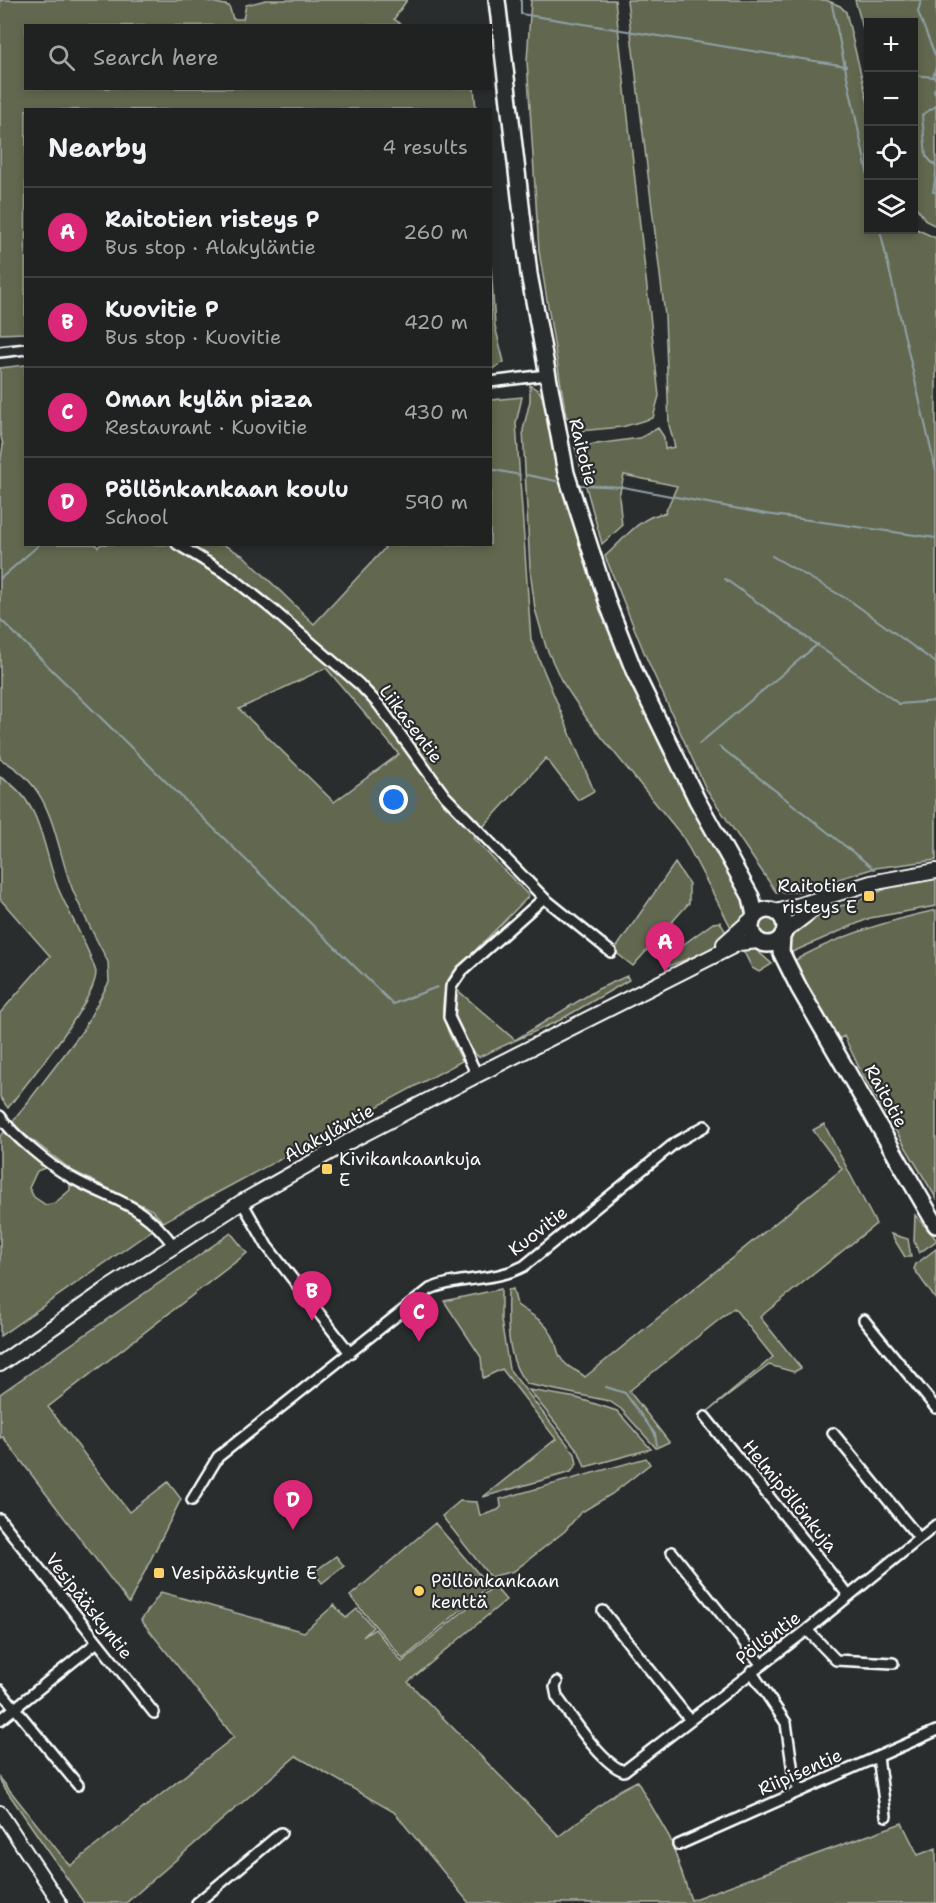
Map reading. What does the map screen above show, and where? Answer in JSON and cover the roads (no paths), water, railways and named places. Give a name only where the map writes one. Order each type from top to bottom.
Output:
[{"type":"main road","name":"Raitotie","points":[[497,0],[529,274],[566,473],[609,607],[661,731],[751,897],[754,917]]},
{"type":"main road","name":"Raitotie","points":[[502,38],[503,0]]},
{"type":"main road","name":"Raitotie","points":[[723,847],[774,911]]},
{"type":"main road","points":[[838,894],[809,910],[774,943],[761,942],[751,932],[754,917],[892,878],[936,871]]},
{"type":"main road","points":[[774,911],[784,920],[784,933]]},
{"type":"main road","name":"Alakyläntie","points":[[693,967],[754,917]]},
{"type":"main road","name":"Raitotie","points":[[784,933],[782,952],[799,988],[936,1226]]},
{"type":"main road","name":"Raitotie","points":[[761,942],[799,988]]},
{"type":"main road","name":"Alakyläntie","points":[[0,1364],[242,1202],[348,1142],[739,943],[761,942]]},
{"type":"street","points":[[0,352],[24,349]]},
{"type":"street","points":[[492,382],[546,375]]},
{"type":"street","name":"Liikasentie","points":[[180,546],[239,583],[359,684],[379,705],[445,796],[544,898],[611,952]]},
{"type":"street","points":[[477,1075],[449,1017],[451,987],[462,971],[544,898]]},
{"type":"street","points":[[0,1116],[16,1134],[69,1176],[148,1216],[174,1246]]},
{"type":"street","name":"Kuovitie","points":[[192,1500],[218,1457],[430,1289],[445,1283],[499,1276],[524,1266],[675,1143],[705,1126]]},
{"type":"street","points":[[242,1202],[267,1246],[350,1353]]},
{"type":"street","points":[[864,1320],[936,1408]]},
{"type":"street","name":"Helmipöllönkuja","points":[[705,1417],[849,1596]]},
{"type":"street","points":[[833,1433],[919,1538]]},
{"type":"street","name":"Vesipääskyntie","points":[[0,1519],[154,1713]]},
{"type":"street","name":"Pöllöntie","points":[[558,1682],[555,1687],[557,1697],[602,1754],[617,1769],[624,1771],[807,1630],[936,1525]]},
{"type":"street","points":[[672,1552],[761,1664]]},
{"type":"street","points":[[603,1611],[690,1720]]},
{"type":"street","points":[[807,1630],[836,1660],[844,1663],[893,1663]]},
{"type":"street","points":[[0,1720],[96,1642]]},
{"type":"street","points":[[751,1671],[786,1723],[794,1779],[799,1790]]},
{"type":"street","points":[[0,1690],[78,1785]]},
{"type":"street","name":"Riipisentie","points":[[678,1845],[936,1731]]},
{"type":"street","points":[[878,1757],[886,1816]]},
{"type":"street","points":[[0,1812],[60,1903]]},
{"type":"street","points":[[197,1903],[281,1833]]},
{"type":"waterway","points":[[521,0],[521,14],[846,66]]},
{"type":"waterway","points":[[921,0],[918,12],[936,58]]},
{"type":"waterway","points":[[832,5],[864,157]]},
{"type":"waterway","points":[[936,67],[933,77],[936,79]]},
{"type":"waterway","points":[[918,75],[933,77]]},
{"type":"waterway","points":[[936,87],[934,90],[936,96]]},
{"type":"waterway","points":[[936,106],[922,115],[926,156],[936,167]]},
{"type":"waterway","points":[[936,173],[933,192],[936,192]]},
{"type":"waterway","points":[[881,234],[936,471]]},
{"type":"waterway","points":[[492,469],[520,475]]},
{"type":"waterway","points":[[527,475],[556,481]]},
{"type":"waterway","points":[[581,485],[623,487],[766,514],[936,538]]},
{"type":"waterway","points":[[0,579],[38,546]]},
{"type":"waterway","points":[[772,556],[852,602],[936,663]]},
{"type":"waterway","points":[[725,579],[899,704],[936,701]]},
{"type":"waterway","points":[[0,619],[393,1004],[437,987]]},
{"type":"waterway","points":[[699,744],[818,644]]},
{"type":"waterway","points":[[719,746],[874,869]]},
{"type":"waterway","points":[[606,1387],[625,1393],[655,1434],[657,1445]]},
{"type":"place","name":"Raitotien risteys E","points":[[869,896]]},
{"type":"place","name":"Raitotien risteys P","points":[[665,972]]},
{"type":"place","name":"Kivikankaankuja E","points":[[327,1169]]},
{"type":"place","name":"Kuovitie P","points":[[312,1321]]},
{"type":"place","name":"Oman kylän pizza","points":[[419,1342]]},
{"type":"place","name":"Pöllönkankaan koulu","points":[[293,1530]]},
{"type":"place","name":"Vesipääskyntie E","points":[[159,1573]]},
{"type":"place","name":"Pöllönkankaan kenttä","points":[[419,1591]]}]
